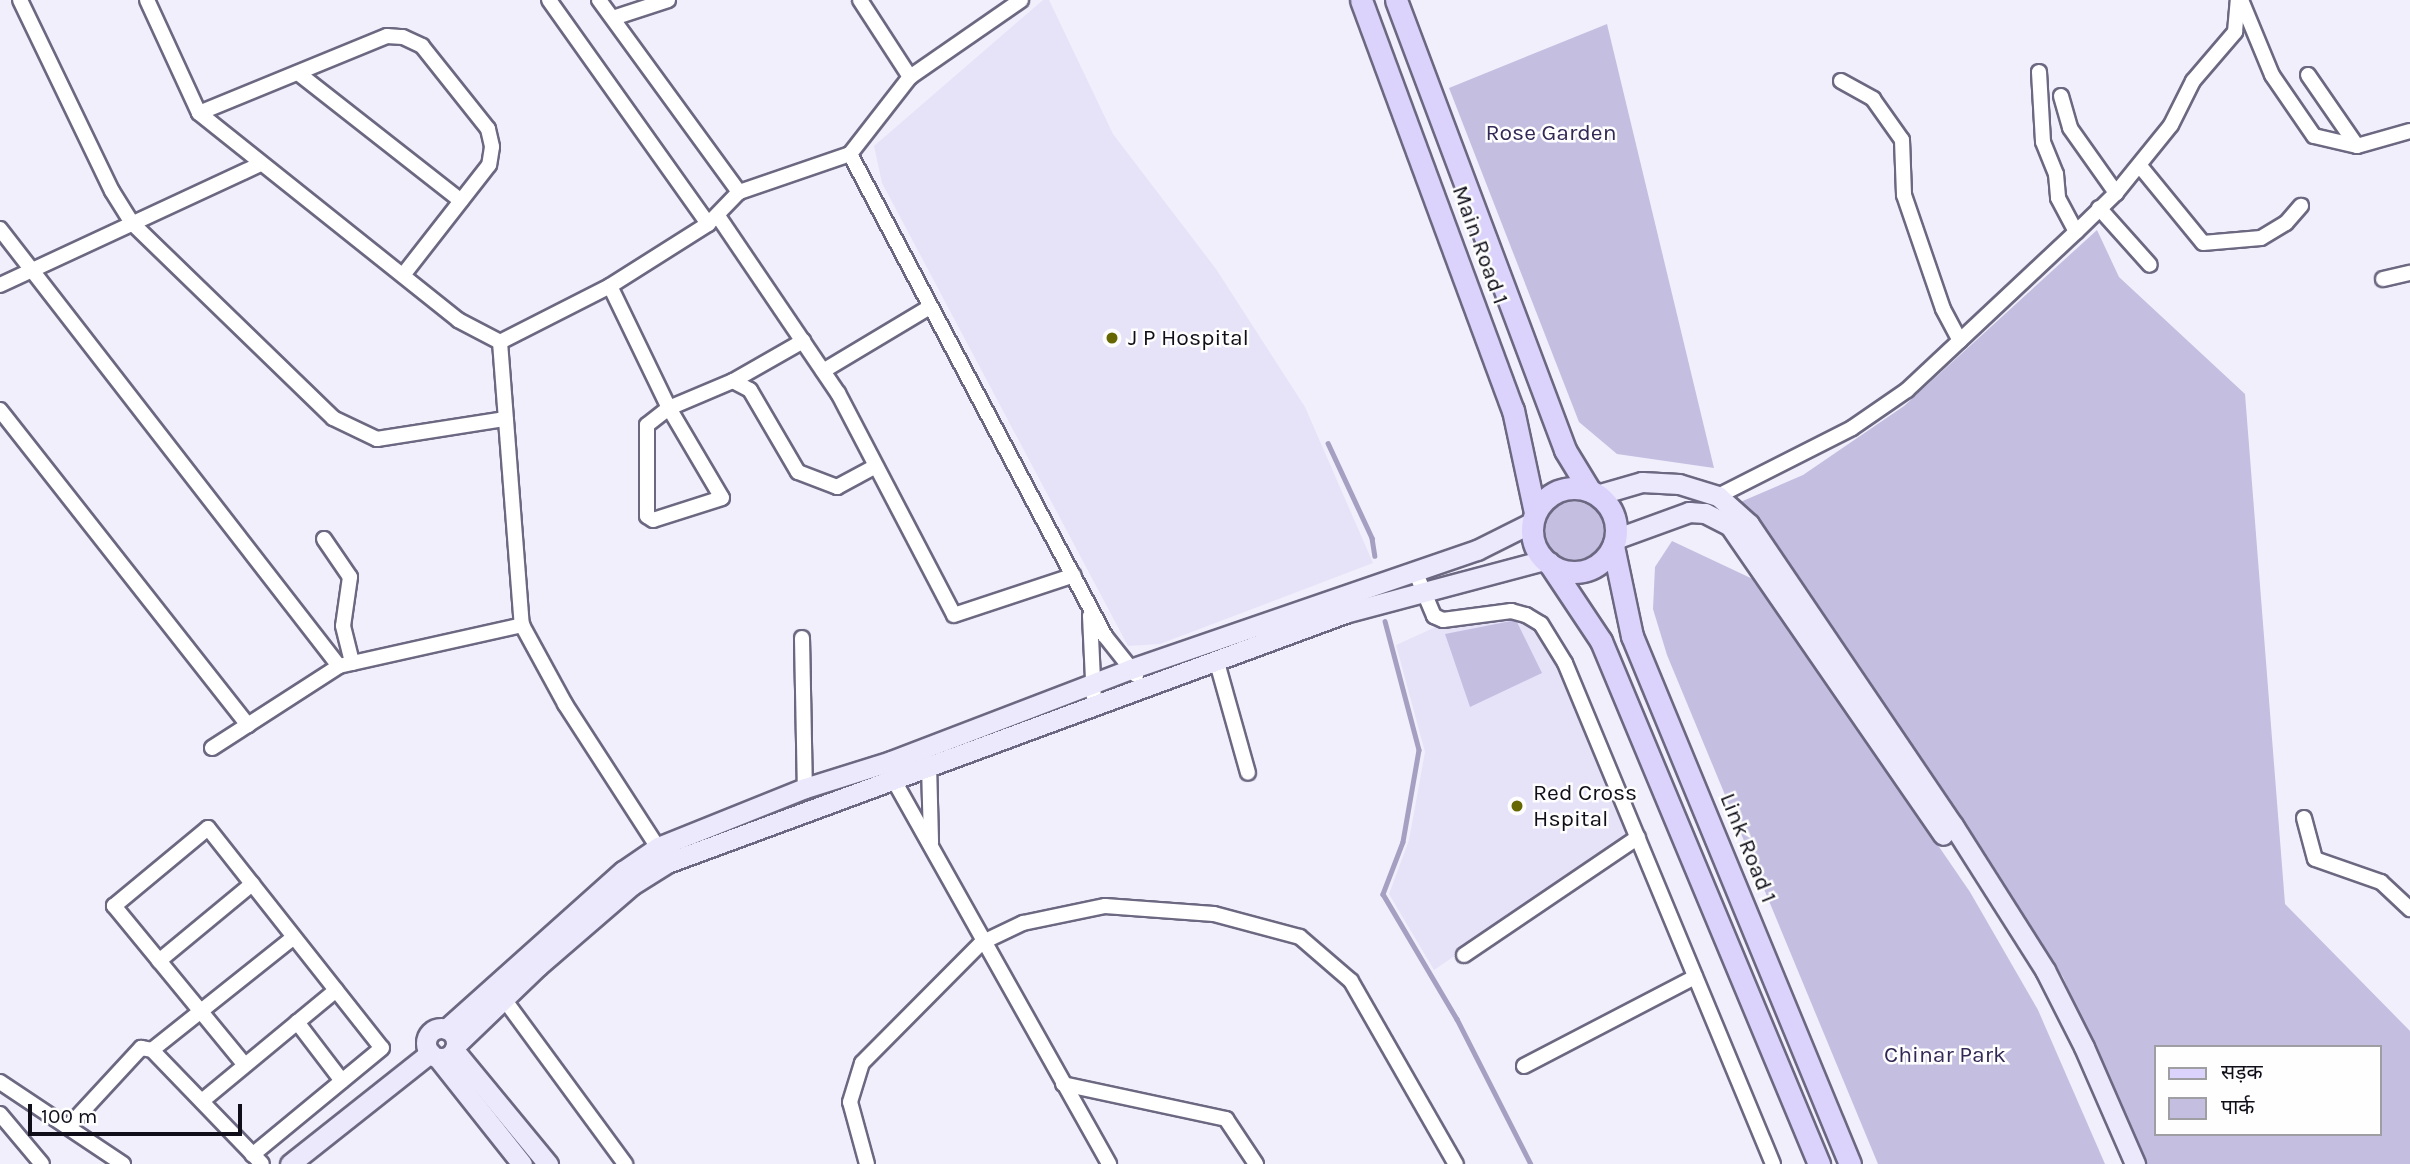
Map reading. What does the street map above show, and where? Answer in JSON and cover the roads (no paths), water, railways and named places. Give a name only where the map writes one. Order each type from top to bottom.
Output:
[{"type":"main road","name":"Main Road 1","points":[[1361,0],[1513,410],[1534,518]]},
{"type":"main road","name":"Main Road 1","points":[[1396,0],[1565,450],[1594,493]]},
{"type":"main road","points":[[1594,493],[1561,488],[1534,518],[1535,546],[1601,641],[1819,1164]]},
{"type":"main road","name":"Link Road 1","points":[[1594,493],[1614,514],[1614,543],[1632,636],[1850,1164]]},
{"type":"main road","points":[[1547,562],[1574,572],[1590,569],[1614,543]]},
{"type":"street","points":[[20,0],[112,191],[132,223],[333,418],[377,439],[505,419]]},
{"type":"street","points":[[147,0],[199,113],[258,165],[458,320],[500,342]]},
{"type":"street","points":[[550,0],[823,371],[954,615],[1074,575]]},
{"type":"street","points":[[599,0],[739,192]]},
{"type":"street","points":[[613,18],[668,0]]},
{"type":"street","points":[[860,0],[910,77]]},
{"type":"street","points":[[500,342],[610,286],[713,220],[739,192],[850,154],[910,77],[1021,0]]},
{"type":"street","points":[[1718,496],[1852,428],[1907,390],[2076,232],[2140,166],[2171,125],[2193,81],[2235,32],[2240,0]]},
{"type":"street","points":[[2240,0],[2272,75],[2314,136],[2357,146],[2410,131]]},
{"type":"street","points":[[199,113],[387,36],[402,37],[422,46],[488,129],[492,147],[489,165],[403,275]]},
{"type":"street","points":[[2039,72],[2043,142],[2056,174],[2057,198],[2076,232]]},
{"type":"street","points":[[298,73],[461,201]]},
{"type":"street","points":[[2308,75],[2357,146]]},
{"type":"street","points":[[1841,81],[1873,99],[1902,140],[1904,195],[1943,309],[1960,341]]},
{"type":"street","points":[[2062,96],[2070,128],[2116,193]]},
{"type":"street","points":[[850,154],[1111,645],[1138,677]]},
{"type":"street","points":[[0,285],[258,165]]},
{"type":"street","points":[[2140,166],[2203,243],[2261,238],[2286,223],[2301,206]]},
{"type":"street","points":[[2099,208],[2150,265]]},
{"type":"street","points":[[0,229],[28,271],[345,665]]},
{"type":"street","points":[[2383,279],[2410,273]]},
{"type":"street","points":[[610,286],[669,408],[722,498],[653,520],[647,516],[647,425],[669,408],[733,381],[803,341]]},
{"type":"street","points":[[823,371],[930,307]]},
{"type":"street","points":[[500,342],[522,625],[565,704],[663,855]]},
{"type":"street","points":[[733,381],[750,390],[798,472],[837,487],[876,466]]},
{"type":"street","points":[[0,410],[248,725]]},
{"type":"street","points":[[1594,493],[1631,484],[1664,482],[1718,496],[1749,524],[2038,960],[2084,1047],[2135,1164]]},
{"type":"street","points":[[1614,543],[1689,512],[1723,521],[1735,531],[2008,932],[2056,1014],[2121,1164]]},
{"type":"street","points":[[1138,677],[1216,659],[1418,581],[1534,518]]},
{"type":"street","points":[[324,539],[350,578],[343,626],[345,665]]},
{"type":"street","points":[[290,1164],[504,999],[663,855],[805,788],[1093,693],[1418,581],[1547,562]]},
{"type":"street","points":[[1418,581],[1426,606],[1443,620],[1511,611],[1541,624],[1565,663],[1773,1164]]},
{"type":"street","points":[[1089,604],[1095,655],[1093,693]]},
{"type":"street","points":[[212,748],[345,665],[522,625]]},
{"type":"street","points":[[803,638],[805,788]]},
{"type":"street","points":[[1216,659],[1248,773]]},
{"type":"street","points":[[445,1047],[623,871],[929,764],[1093,693]]},
{"type":"street","points":[[929,764],[931,844]]},
{"type":"street","points":[[892,777],[931,844],[981,943],[1109,1164]]},
{"type":"street","points":[[2304,818],[2315,859],[2381,882],[2410,909]]},
{"type":"street","points":[[68,1127],[141,1048],[152,1049],[257,1159],[382,1048],[208,828],[114,906],[244,1065]]},
{"type":"street","points":[[1464,955],[1638,837]]},
{"type":"street","points":[[159,961],[252,884]]},
{"type":"street","points":[[867,1164],[850,1102],[862,1063],[981,943],[1023,923],[1105,906],[1214,914],[1300,937],[1351,981],[1456,1164]]},
{"type":"street","points":[[152,1049],[294,937]]},
{"type":"street","points":[[1524,1066],[1695,977]]},
{"type":"street","points":[[202,1101],[337,990]]},
{"type":"street","points":[[504,999],[625,1164]]},
{"type":"street","points":[[297,1023],[342,1081]]},
{"type":"street","points":[[445,1047],[522,1164]]},
{"type":"street","points":[[445,1047],[548,1164]]},
{"type":"street","points":[[0,1082],[123,1164]]},
{"type":"street","points":[[1063,1084],[1226,1119],[1256,1164]]},
{"type":"street","points":[[0,1114],[42,1164]]},
{"type":"waterway","points":[[1328,443],[1372,538],[1375,556]]},
{"type":"waterway","points":[[1385,621],[1419,750],[1403,842],[1383,894],[1457,1019],[1531,1164]]},
{"type":"place","name":"J P Hospital","points":[[1112,338]]},
{"type":"place","name":"Red Cross Hspital","points":[[1517,806]]},
{"type":"park label","name":"Rose Garden","points":[[1551,133]]},
{"type":"park label","name":"Chinar Park","points":[[1945,1055]]}]
